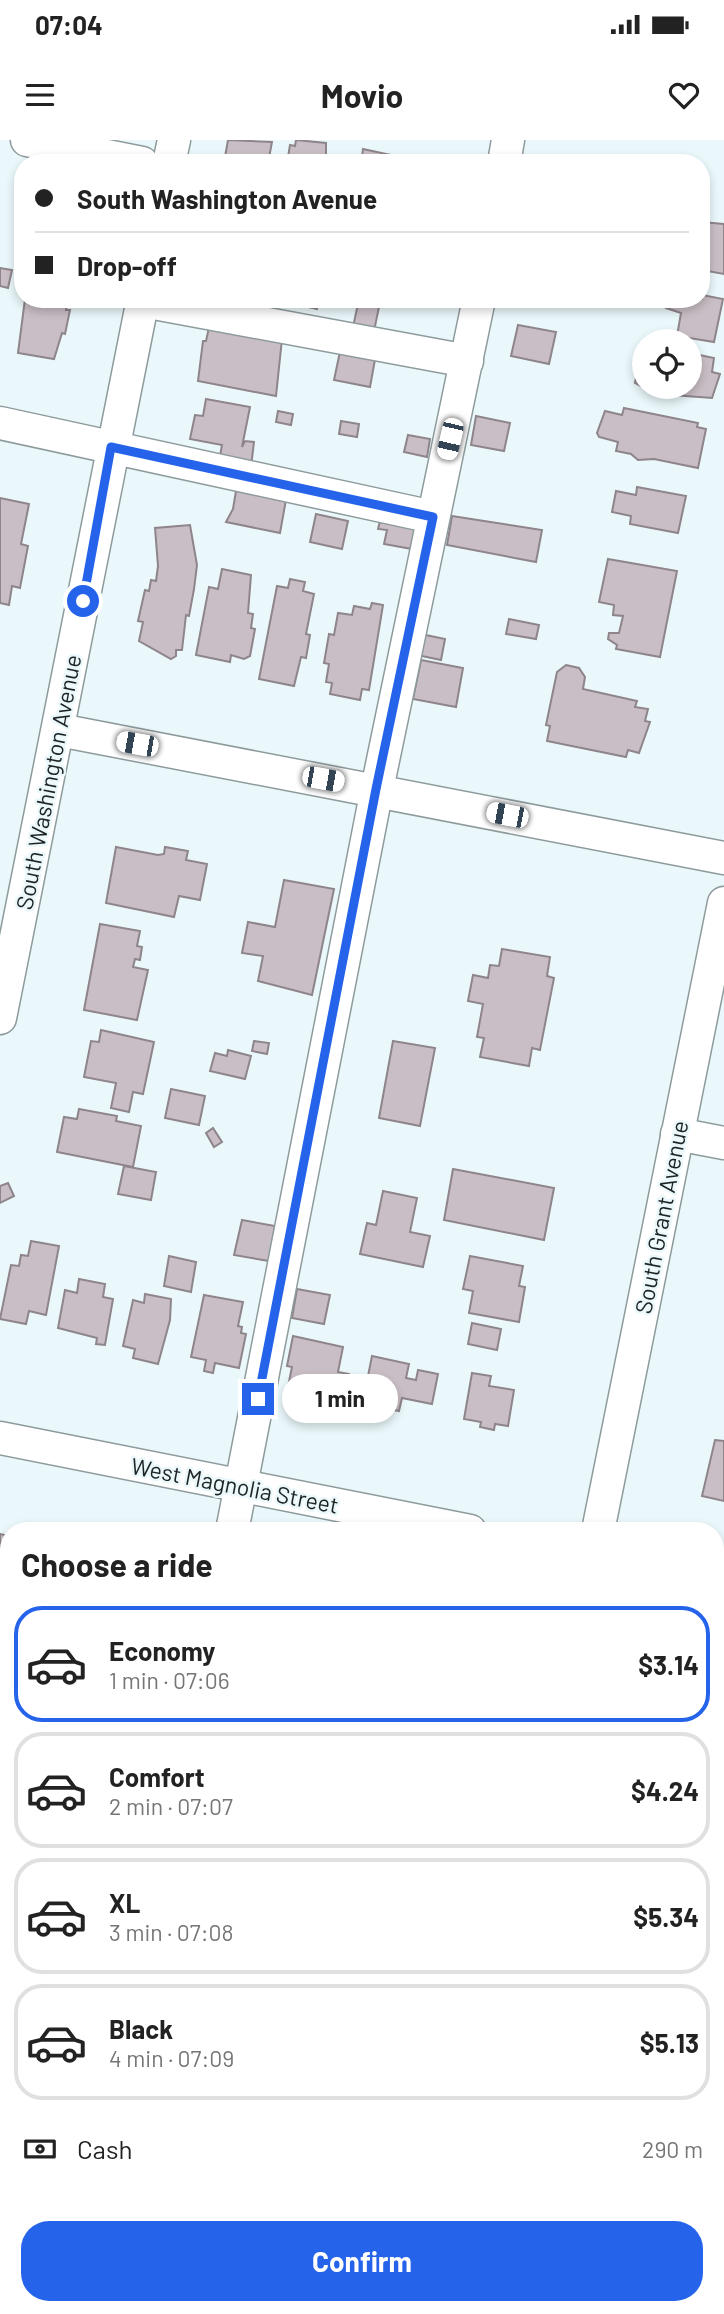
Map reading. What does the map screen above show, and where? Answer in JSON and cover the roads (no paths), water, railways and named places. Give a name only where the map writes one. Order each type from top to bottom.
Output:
[{"type":"street","points":[[27,140],[97,154]]},
{"type":"street","name":"South Washington Avenue","points":[[0,1018],[5,972],[59,730],[111,447],[141,308]]},
{"type":"street","points":[[185,308],[467,361]]},
{"type":"street","points":[[234,1522],[376,789],[476,308]]},
{"type":"street","points":[[0,423],[433,517]]},
{"type":"street","points":[[59,730],[724,858]]},
{"type":"street","name":"South Grant Avenue","points":[[600,1522],[724,903]]},
{"type":"street","points":[[677,1134],[724,1143]]},
{"type":"street","name":"West Magnolia Street","points":[[0,1438],[424,1522]]}]
